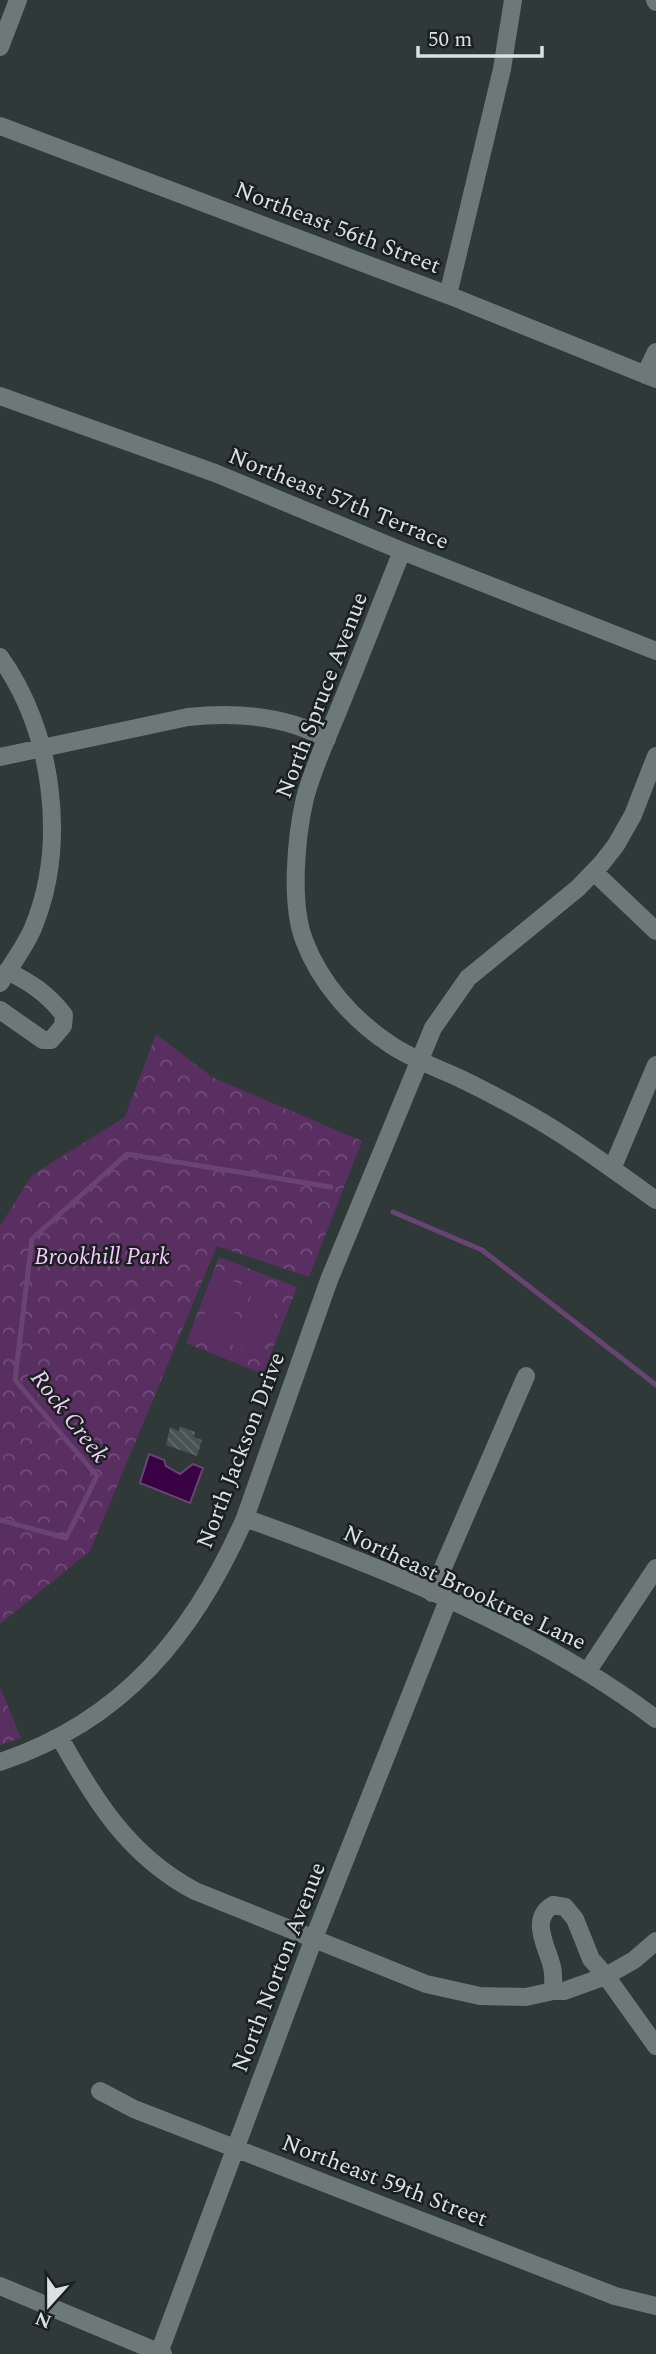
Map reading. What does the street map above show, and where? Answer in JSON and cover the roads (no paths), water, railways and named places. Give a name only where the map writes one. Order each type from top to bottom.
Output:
[{"type":"street","points":[[0,47],[18,0]]},
{"type":"street","points":[[448,295],[502,69],[513,0]]},
{"type":"street","name":"Northeast 56th Street","points":[[0,126],[448,295],[651,377]]},
{"type":"street","points":[[651,377],[656,352]]},
{"type":"street","name":"Northeast 57th Terrace","points":[[0,396],[215,473],[402,551],[656,651]]},
{"type":"street","name":"North Spruce Avenue","points":[[402,551],[305,799],[298,840],[296,882],[303,939],[331,989],[354,1016],[391,1045],[418,1061],[460,1078],[520,1110],[612,1168],[656,1200]]},
{"type":"street","points":[[0,657],[22,694],[42,748],[48,772],[52,816],[48,874],[33,930],[3,977],[30,982],[52,999],[64,1015],[62,1026],[51,1040],[43,1040],[0,1010]]},
{"type":"street","points":[[0,757],[213,714],[250,715],[287,722],[327,739]]},
{"type":"street","name":"North Jackson Drive","points":[[0,1762],[60,1738],[108,1706],[156,1663],[205,1597],[245,1518],[329,1280],[433,1028],[468,978],[594,872],[616,845],[633,815],[656,756]]},
{"type":"street","points":[[594,872],[656,931]]},
{"type":"street","points":[[612,1168],[656,1065]]},
{"type":"street","name":"North Norton Avenue","points":[[161,2353],[440,1597],[526,1377]]},
{"type":"street","name":"Northeast Brooktree Lane","points":[[245,1518],[348,1557],[440,1597],[587,1671],[656,1719]]},
{"type":"street","points":[[587,1671],[656,1568]]},
{"type":"street","points":[[60,1738],[85,1783],[108,1816],[152,1864],[195,1891],[426,1984],[480,1996],[526,1997],[564,1991],[606,1976],[634,1960],[656,1941]]},
{"type":"street","points":[[553,1991],[553,1970],[539,1924],[545,1910],[553,1905],[565,1908],[575,1919],[592,1959],[656,2046]]},
{"type":"street","name":"Northeast 59th Street","points":[[100,2091],[134,2109],[615,2296],[656,2306]]},
{"type":"street","points":[[0,2286],[161,2353]]},
{"type":"waterway","name":"Rock Creek","points":[[0,1520],[66,1538],[97,1476],[15,1380],[32,1239],[127,1154],[331,1187]]},
{"type":"waterway","name":"Rock Creek","points":[[393,1212],[482,1250],[656,1385]]},
{"type":"park label","name":"Brookhill Park","points":[[102,1256]]}]
